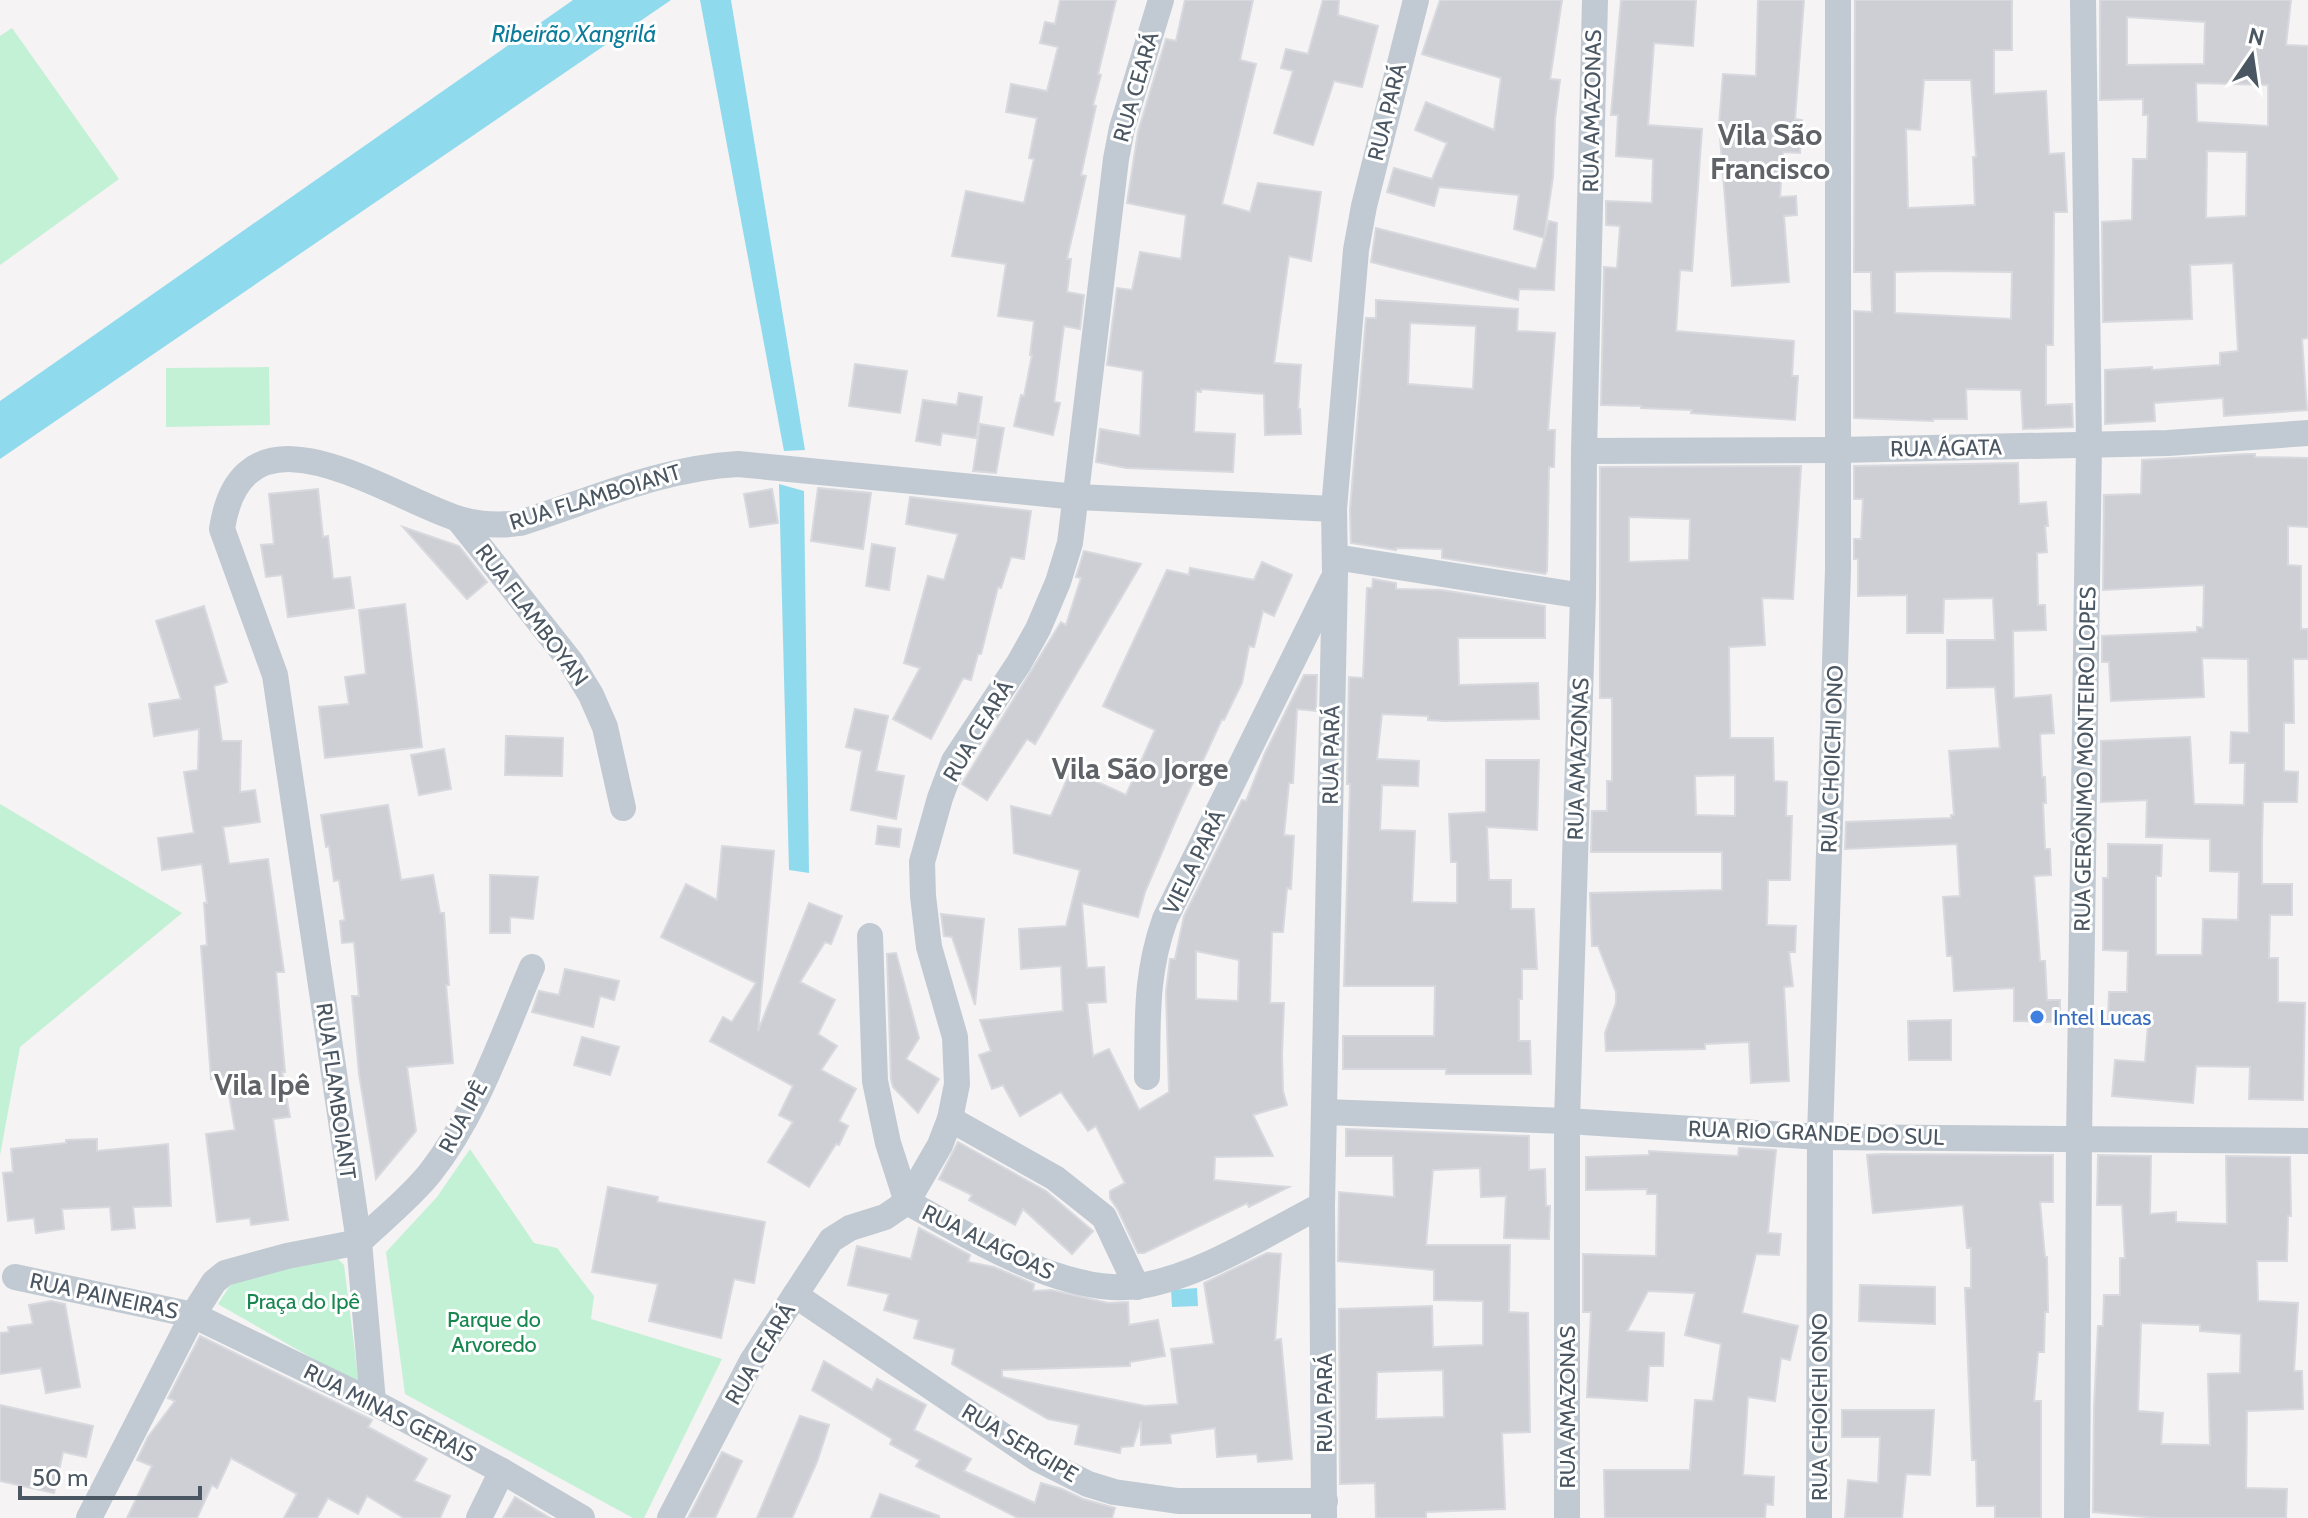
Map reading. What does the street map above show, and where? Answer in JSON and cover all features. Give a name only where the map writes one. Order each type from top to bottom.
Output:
[{"type":"street","name":"RUA CEARÁ","points":[[670,1518],[752,1361],[831,1240],[850,1228],[885,1217],[907,1202],[940,1145],[950,1119],[957,1084],[955,1037],[929,947],[922,862],[954,761],[1019,663],[1053,594],[1070,543],[1116,159],[1122,128],[1161,0]]},
{"type":"street","name":"RUA PARÁ","points":[[1324,1510],[1322,1205],[1334,509],[1356,250],[1364,206],[1416,0]]},
{"type":"street","name":"RUA AMAZONAS","points":[[1567,1518],[1567,1121],[1583,596],[1595,0]]},
{"type":"street","name":"RUA CHOICHI ONO","points":[[1819,1518],[1820,1137],[1838,569],[1838,0]]},
{"type":"street","name":"RUA GERÔNIMO MONTEIRO LOPES","points":[[2077,1518],[2089,445],[2083,0]]},
{"type":"street","name":"RUA ÁGATA","points":[[1584,451],[2089,445],[2308,433]]},
{"type":"street","name":"RUA FLAMBOIANT","points":[[373,1402],[359,1242],[275,675],[222,529],[225,509],[233,490],[246,473],[260,463],[283,458],[313,461],[342,470],[458,519],[498,526],[520,523],[669,473],[711,465],[738,464],[1077,497],[1334,509]]},
{"type":"street","name":"RUA FLAMBOYAN","points":[[458,519],[571,662],[591,695],[605,727],[623,808]]},
{"type":"street","points":[[1335,566],[1583,596]]},
{"type":"street","name":"VIELA PARÁ","points":[[1147,1077],[1149,978],[1162,928],[1335,566]]},
{"type":"street","name":"RUA ALAGOAS","points":[[870,936],[875,1081],[888,1143],[907,1202],[1061,1279],[1137,1287],[1187,1272],[1322,1205]]},
{"type":"street","name":"RUA IPÊ","points":[[359,1242],[428,1176],[447,1150],[478,1093],[532,967]]},
{"type":"street","name":"RUA RIO GRANDE DO SUL","points":[[1325,1112],[1567,1121],[1820,1137],[2308,1141]]},
{"type":"street","points":[[950,1119],[1055,1178],[1104,1217],[1137,1287]]},
{"type":"street","points":[[89,1518],[208,1289],[225,1273],[306,1251],[359,1242]]},
{"type":"street","name":"RUA PAINEIRAS","points":[[15,1277],[193,1315]]},
{"type":"street","name":"RUA SERGIPE","points":[[795,1295],[1036,1458],[1088,1484],[1125,1494],[1178,1501],[1324,1510]]},
{"type":"street","name":"RUA MINAS GERAIS","points":[[193,1315],[373,1402],[582,1518]]},
{"type":"street","points":[[479,1518],[502,1471]]},
{"type":"green space","points":[[12,28],[119,179],[0,265],[0,36]]},
{"type":"green space","points":[[269,367],[270,425],[166,427],[166,368]]},
{"type":"green space","points":[[0,804],[182,913],[20,1047],[0,1155]]},
{"type":"green space","name":"Parque do Arvoredo","points":[[470,1149],[534,1243],[557,1248],[594,1296],[591,1319],[722,1359],[644,1518],[633,1518],[405,1394],[386,1252],[437,1197]]},
{"type":"green space","name":"Praça do Ipê","points":[[338,1259],[344,1265],[359,1385],[218,1304],[237,1275]]},
{"type":"water","name":"Ribeirão Xangrilá","points":[[573,0],[671,0],[0,459],[0,401]]},
{"type":"water","points":[[700,0],[731,0],[805,450],[784,451]]},
{"type":"water","points":[[779,484],[804,491],[809,873],[789,870]]},
{"type":"water","points":[[1197,1288],[1198,1306],[1172,1307],[1171,1290]]},
{"type":"building","points":[[1060,0],[1116,0],[1098,74],[1101,75],[1093,105],[1096,106],[1081,175],[1086,176],[1067,259],[1071,259],[1067,292],[1084,295],[1080,329],[1064,326],[1054,402],[1060,403],[1053,435],[1014,426],[1032,355],[1034,321],[998,316],[1006,264],[952,256],[966,191],[1024,203],[1034,159],[1029,158],[1037,118],[1006,112],[1011,84],[1047,91],[1058,47],[1040,43],[1045,22],[1055,24]]},
{"type":"building","points":[[1185,0],[1253,0],[1240,60],[1256,64],[1222,204],[1250,212],[1258,183],[1321,192],[1311,261],[1289,256],[1274,363],[1301,365],[1298,409],[1301,434],[1265,435],[1264,394],[1196,391],[1194,432],[1235,434],[1233,472],[1126,468],[1096,462],[1100,429],[1140,436],[1143,371],[1107,365],[1117,288],[1132,290],[1140,252],[1181,259],[1186,215],[1127,203],[1138,132],[1166,39],[1176,41]]},
{"type":"building","points":[[1323,0],[1339,0],[1338,15],[1378,26],[1362,87],[1334,81],[1313,145],[1274,133],[1293,71],[1281,68],[1286,49],[1308,54]]},
{"type":"building","points":[[1440,0],[1562,0],[1550,79],[1560,80],[1553,177],[1544,238],[1514,229],[1519,195],[1439,187],[1434,206],[1387,192],[1394,168],[1432,179],[1447,143],[1415,130],[1426,102],[1494,130],[1501,78],[1422,54]]},
{"type":"building","points":[[1621,0],[1696,0],[1693,46],[1654,43],[1648,125],[1702,129],[1692,271],[1680,270],[1676,331],[1794,341],[1792,376],[1798,376],[1795,420],[1601,405],[1604,267],[1617,268],[1620,226],[1606,225],[1606,201],[1652,203],[1653,159],[1616,156],[1618,115],[1611,115]]},
{"type":"building","points":[[1758,0],[1804,0],[1795,119],[1802,120],[1800,153],[1783,152],[1780,197],[1796,196],[1797,215],[1784,216],[1789,282],[1732,286],[1719,125],[1723,74],[1756,76]]},
{"type":"building","points":[[1855,0],[2012,0],[2012,50],[1994,50],[1994,94],[2046,91],[2049,154],[2064,153],[2067,212],[2054,212],[2053,345],[2046,345],[2046,405],[2072,404],[2073,427],[2023,429],[2021,390],[1966,389],[1967,419],[1854,418],[1854,311],[1872,312],[1871,272],[1854,272]],"holes":[[[1924,80],[1971,80],[1976,157],[1973,157],[1975,205],[1908,208],[1906,129],[1920,130]],[[1895,272],[2012,272],[2011,319],[1895,313]]]},
{"type":"building","points":[[2100,0],[2291,0],[2286,45],[2308,46],[2308,338],[2302,339],[2307,410],[2224,416],[2223,398],[2154,403],[2155,421],[2105,424],[2105,370],[2220,365],[2220,353],[2238,351],[2233,263],[2190,265],[2192,319],[2103,322],[2102,222],[2132,220],[2133,159],[2147,159],[2148,115],[2143,115],[2143,99],[2100,100]],"holes":[[[2127,17],[2205,22],[2204,64],[2127,65]],[[2196,83],[2268,85],[2268,126],[2197,122]],[[2207,151],[2247,152],[2246,216],[2206,218]]]},
{"type":"building","points":[[1549,221],[1557,223],[1554,290],[1519,289],[1518,300],[1371,262],[1376,228],[1536,269]]},
{"type":"building","points":[[1376,300],[1518,309],[1517,331],[1555,333],[1548,430],[1555,430],[1554,467],[1549,467],[1545,574],[1442,558],[1442,549],[1396,550],[1351,543],[1350,510],[1366,318],[1376,318]],"holes":[[[1410,323],[1476,326],[1473,389],[1408,384]]]},
{"type":"building","points":[[855,364],[907,371],[900,413],[849,406]]},
{"type":"building","points":[[959,393],[982,397],[976,438],[942,433],[940,445],[916,441],[923,400],[957,405]]},
{"type":"building","points":[[980,424],[1004,428],[996,473],[973,471]]},
{"type":"building","points":[[2255,454],[2255,457],[2308,458],[2308,527],[2288,526],[2288,565],[2301,566],[2301,629],[2308,629],[2308,659],[2293,659],[2294,723],[2284,723],[2284,771],[2298,772],[2297,802],[2263,802],[2262,842],[2262,884],[2292,884],[2292,915],[2270,915],[2269,958],[2278,958],[2278,1002],[2305,1003],[2303,1100],[2249,1099],[2250,1067],[2196,1066],[2193,1103],[2112,1096],[2115,1060],[2145,1062],[2148,1024],[2108,1023],[2109,992],[2127,992],[2128,951],[2103,950],[2103,878],[2108,878],[2108,844],[2162,845],[2161,876],[2156,876],[2156,955],[2202,955],[2203,919],[2238,920],[2239,872],[2210,871],[2210,839],[2146,837],[2147,800],[2101,802],[2101,741],[2190,737],[2194,804],[2244,805],[2245,763],[2230,763],[2231,732],[2249,733],[2248,659],[2202,658],[2204,697],[2111,701],[2109,662],[2102,662],[2102,636],[2197,632],[2197,627],[2203,628],[2204,585],[2103,590],[2104,495],[2141,494],[2142,460]]},
{"type":"building","points":[[2018,463],[2019,504],[2046,502],[2048,526],[2045,526],[2047,552],[2037,553],[2038,605],[2045,605],[2046,630],[2013,631],[2014,698],[2051,695],[2054,733],[2040,734],[2042,777],[2045,777],[2045,849],[2050,849],[2051,875],[2034,876],[2040,961],[2045,961],[2047,1000],[2060,1000],[2060,1022],[2014,1021],[2014,988],[1954,991],[1952,956],[1947,956],[1943,897],[1960,896],[1957,844],[1845,849],[1846,822],[1951,818],[1954,815],[1949,751],[2000,748],[1995,687],[1947,688],[1947,640],[1995,640],[1993,598],[1944,599],[1943,633],[1907,633],[1907,595],[1858,596],[1858,559],[1854,559],[1854,539],[1861,539],[1863,499],[1854,499],[1854,466]]},
{"type":"building","points":[[1801,466],[1793,599],[1762,598],[1765,645],[1729,647],[1730,738],[1773,738],[1774,781],[1787,782],[1786,816],[1792,816],[1790,880],[1768,880],[1767,925],[1796,926],[1795,952],[1789,952],[1793,986],[1784,987],[1789,1081],[1751,1083],[1749,1042],[1705,1044],[1705,1049],[1606,1051],[1605,1033],[1616,1003],[1616,992],[1598,946],[1592,946],[1590,893],[1722,890],[1722,852],[1591,852],[1592,811],[1607,811],[1607,781],[1612,781],[1612,698],[1600,698],[1600,467]],"holes":[[[1629,517],[1690,519],[1689,560],[1629,562]],[[1735,775],[1735,816],[1696,815],[1695,776]]]},
{"type":"building","points":[[818,488],[871,493],[863,549],[811,541]]},
{"type":"building","points":[[318,489],[323,537],[328,536],[333,579],[350,577],[354,608],[288,617],[282,575],[266,577],[261,545],[274,544],[269,494]]},
{"type":"building","points":[[772,489],[778,523],[750,527],[744,494]]},
{"type":"building","points":[[910,497],[1031,511],[1024,559],[1011,557],[1001,588],[998,587],[971,680],[963,678],[931,739],[893,719],[920,668],[904,663],[928,576],[944,580],[958,534],[906,524]]},
{"type":"building","points":[[403,527],[459,546],[487,582],[467,599]]},
{"type":"building","points":[[872,544],[895,548],[889,590],[866,586]]},
{"type":"building","points":[[1084,551],[1141,564],[1035,744],[1027,739],[987,800],[962,784],[1061,622],[1066,625],[1081,578],[1076,577]]},
{"type":"building","points":[[1262,562],[1292,575],[1274,616],[1263,611],[1254,647],[1249,646],[1242,683],[1177,817],[1145,892],[1138,917],[1082,903],[1087,968],[1104,967],[1106,1002],[1087,1003],[1093,1056],[1109,1049],[1139,1110],[1169,1092],[1166,992],[1170,959],[1175,959],[1184,916],[1242,800],[1246,801],[1265,753],[1304,675],[1317,675],[1316,711],[1297,709],[1293,783],[1289,783],[1284,835],[1294,836],[1291,889],[1287,888],[1283,932],[1272,932],[1270,1003],[1284,1003],[1283,1091],[1287,1105],[1253,1115],[1273,1156],[1215,1157],[1214,1180],[1289,1187],[1249,1207],[1247,1203],[1144,1253],[1138,1253],[1110,1198],[1110,1191],[1125,1183],[1096,1126],[1088,1131],[1061,1092],[1020,1116],[1003,1085],[992,1089],[979,1055],[991,1051],[980,1020],[1063,1011],[1061,966],[1021,969],[1019,929],[1066,926],[1080,870],[1014,853],[1011,806],[1051,816],[1071,770],[1126,795],[1155,730],[1103,706],[1167,570],[1189,575],[1190,568],[1254,580]],"holes":[[[1196,951],[1239,960],[1238,1001],[1196,999]]]},
{"type":"building","points":[[1373,579],[1396,583],[1396,589],[1441,590],[1545,606],[1545,638],[1458,638],[1459,685],[1538,683],[1539,719],[1445,721],[1428,720],[1428,716],[1382,714],[1377,759],[1419,761],[1418,786],[1382,785],[1380,830],[1415,831],[1412,902],[1457,903],[1457,862],[1451,862],[1449,814],[1486,812],[1486,760],[1539,760],[1537,830],[1487,827],[1489,880],[1511,880],[1511,909],[1534,909],[1537,969],[1522,969],[1522,999],[1519,999],[1519,1041],[1530,1041],[1531,1074],[1446,1074],[1446,1069],[1343,1069],[1343,1036],[1434,1036],[1435,986],[1344,986],[1350,784],[1347,784],[1349,677],[1363,678],[1367,588],[1372,588]]},
{"type":"building","points":[[405,604],[422,747],[325,758],[319,707],[349,704],[345,677],[366,674],[359,610]]},
{"type":"building","points":[[204,606],[227,682],[214,686],[222,741],[241,741],[240,792],[255,790],[260,822],[223,827],[229,864],[268,859],[284,972],[276,972],[285,1072],[282,1072],[290,1117],[273,1119],[288,1220],[251,1225],[250,1218],[217,1222],[206,1134],[235,1130],[226,1077],[211,1079],[201,946],[207,945],[204,903],[207,903],[202,864],[162,870],[158,838],[194,833],[184,772],[198,770],[199,729],[154,736],[149,704],[181,699],[156,621]]},
{"type":"building","points":[[855,709],[888,716],[876,771],[904,776],[896,819],[851,810],[862,751],[846,747]]},
{"type":"building","points":[[506,736],[563,738],[562,776],[505,775]]},
{"type":"building","points":[[444,749],[451,789],[419,795],[411,755]]},
{"type":"building","points":[[388,805],[401,880],[433,875],[440,913],[444,913],[453,1063],[407,1067],[416,1131],[376,1179],[359,1074],[352,996],[359,996],[354,942],[342,943],[340,921],[345,920],[339,880],[334,881],[321,815]]},
{"type":"building","points":[[878,826],[901,829],[899,847],[876,844]]},
{"type":"building","points":[[722,846],[774,851],[758,1031],[809,903],[842,916],[831,944],[825,942],[800,982],[835,1000],[818,1034],[837,1046],[821,1070],[856,1089],[839,1121],[848,1126],[839,1145],[836,1144],[809,1187],[768,1162],[793,1122],[779,1115],[793,1086],[710,1041],[723,1017],[732,1022],[756,983],[661,937],[686,884],[717,900]]},
{"type":"building","points":[[490,875],[538,877],[533,919],[510,917],[510,933],[490,933]]},
{"type":"building","points":[[941,914],[984,919],[975,1005],[952,937],[944,936]]},
{"type":"building","points":[[896,953],[919,1038],[906,1059],[939,1079],[918,1113],[893,1087],[891,1079],[887,954]]},
{"type":"building","points":[[565,969],[619,981],[614,1000],[600,996],[593,1027],[532,1012],[539,991],[559,995]]},
{"type":"building","points":[[1951,1020],[1951,1060],[1909,1060],[1908,1021]]},
{"type":"building","points":[[582,1037],[619,1047],[610,1075],[574,1065]]},
{"type":"building","points":[[1346,1129],[1529,1136],[1529,1170],[1545,1169],[1546,1206],[1550,1206],[1549,1239],[1504,1238],[1506,1196],[1481,1197],[1480,1168],[1433,1170],[1426,1245],[1510,1245],[1509,1312],[1528,1313],[1530,1432],[1502,1433],[1505,1509],[1426,1512],[1426,1518],[1376,1518],[1375,1483],[1340,1484],[1339,1309],[1432,1306],[1433,1347],[1483,1345],[1483,1301],[1434,1300],[1434,1270],[1338,1261],[1339,1192],[1394,1197],[1393,1156],[1346,1156]],"holes":[[[1443,1370],[1444,1417],[1376,1419],[1377,1372]]]},
{"type":"building","points":[[97,1139],[97,1151],[168,1144],[171,1206],[133,1207],[135,1228],[112,1230],[110,1207],[62,1209],[64,1229],[36,1233],[34,1218],[8,1221],[3,1173],[13,1172],[11,1149],[66,1143],[66,1140]]},
{"type":"building","points":[[958,1142],[1046,1191],[1093,1231],[1072,1254],[1023,1209],[1015,1225],[969,1200],[972,1195],[939,1179]]},
{"type":"building","points":[[1739,1148],[1776,1150],[1768,1233],[1781,1234],[1779,1255],[1756,1254],[1742,1313],[1798,1326],[1790,1360],[1781,1358],[1775,1401],[1748,1397],[1743,1475],[1774,1477],[1773,1505],[1766,1504],[1765,1518],[1605,1518],[1604,1470],[1690,1470],[1695,1400],[1713,1401],[1721,1344],[1685,1335],[1695,1293],[1648,1291],[1627,1331],[1664,1333],[1663,1366],[1649,1366],[1647,1401],[1587,1397],[1591,1312],[1583,1312],[1583,1254],[1656,1256],[1657,1194],[1647,1194],[1647,1189],[1586,1190],[1586,1157],[1649,1155],[1649,1151],[1738,1156]]},
{"type":"building","points":[[1867,1155],[2053,1155],[2053,1202],[2040,1202],[2047,1257],[2048,1312],[2045,1312],[2044,1352],[2038,1352],[2034,1401],[2041,1401],[2041,1518],[1995,1518],[1995,1506],[1977,1506],[1976,1460],[1972,1460],[1965,1288],[1971,1288],[1971,1248],[1967,1248],[1963,1205],[1873,1213]]},
{"type":"building","points":[[2098,1155],[2151,1156],[2150,1214],[2176,1212],[2176,1222],[2227,1224],[2226,1156],[2290,1157],[2291,1216],[2288,1216],[2287,1261],[2257,1261],[2258,1301],[2298,1303],[2294,1371],[2302,1371],[2303,1409],[2247,1411],[2246,1488],[2287,1489],[2286,1518],[2157,1518],[2093,1512],[2098,1326],[2103,1326],[2104,1295],[2120,1295],[2120,1258],[2125,1258],[2122,1205],[2097,1205]],"holes":[[[2141,1323],[2200,1325],[2200,1331],[2241,1334],[2240,1373],[2208,1374],[2210,1445],[2161,1444],[2163,1413],[2138,1411]]]},
{"type":"building","points":[[608,1187],[658,1197],[657,1202],[765,1222],[754,1283],[734,1279],[721,1338],[649,1321],[658,1284],[592,1272]]},
{"type":"building","points":[[919,1228],[970,1255],[968,1262],[994,1267],[1034,1284],[1033,1291],[1051,1290],[1108,1303],[1128,1302],[1129,1325],[1158,1320],[1165,1356],[1130,1362],[1130,1366],[1002,1370],[1002,1377],[1145,1406],[1178,1404],[1171,1349],[1214,1344],[1204,1283],[1267,1253],[1281,1254],[1275,1340],[1281,1339],[1292,1459],[1258,1462],[1257,1454],[1217,1457],[1215,1428],[1170,1434],[1171,1443],[1141,1445],[1141,1421],[1133,1446],[1121,1447],[1120,1453],[1075,1444],[1079,1425],[1048,1419],[952,1364],[955,1349],[914,1338],[919,1320],[884,1310],[889,1294],[848,1285],[857,1246],[911,1259]]},
{"type":"building","points":[[1860,1285],[1935,1287],[1935,1324],[1859,1321]]},
{"type":"building","points":[[51,1301],[65,1304],[80,1387],[46,1393],[41,1368],[0,1374],[0,1333],[9,1332],[8,1327],[33,1324],[29,1305]]},
{"type":"building","points":[[200,1336],[372,1420],[368,1427],[427,1459],[414,1481],[450,1496],[440,1518],[404,1518],[367,1496],[358,1514],[328,1498],[317,1518],[284,1518],[297,1494],[231,1458],[217,1488],[212,1485],[197,1518],[127,1518],[152,1466],[137,1460],[148,1437],[175,1401],[168,1398]]},
{"type":"building","points":[[824,1361],[872,1390],[877,1379],[926,1405],[914,1430],[971,1459],[964,1471],[1035,1503],[1041,1483],[1062,1489],[1115,1508],[1112,1518],[1018,1518],[916,1466],[920,1460],[890,1444],[892,1439],[812,1390]]},
{"type":"building","points":[[0,1405],[93,1426],[86,1457],[63,1452],[54,1493],[0,1481]]},
{"type":"building","points":[[1842,1410],[1934,1410],[1930,1475],[1906,1474],[1902,1518],[1845,1518],[1848,1480],[1878,1483],[1880,1437],[1842,1437]]},
{"type":"building","points":[[800,1416],[829,1425],[817,1462],[792,1518],[757,1518]]},
{"type":"building","points":[[722,1452],[742,1461],[715,1518],[688,1518]]},
{"type":"building","points":[[880,1494],[939,1516],[939,1518],[871,1518]]},
{"type":"building","points":[[515,1497],[550,1518],[503,1518]]},
{"type":"place","name":"Intel Lucas","points":[[2037,1017]]},
{"type":"district","name":"Vila São Francisco","points":[[1770,151]]},
{"type":"district","name":"Vila São Jorge","points":[[1140,768]]},
{"type":"district","name":"Vila Ipê","points":[[262,1084]]}]
